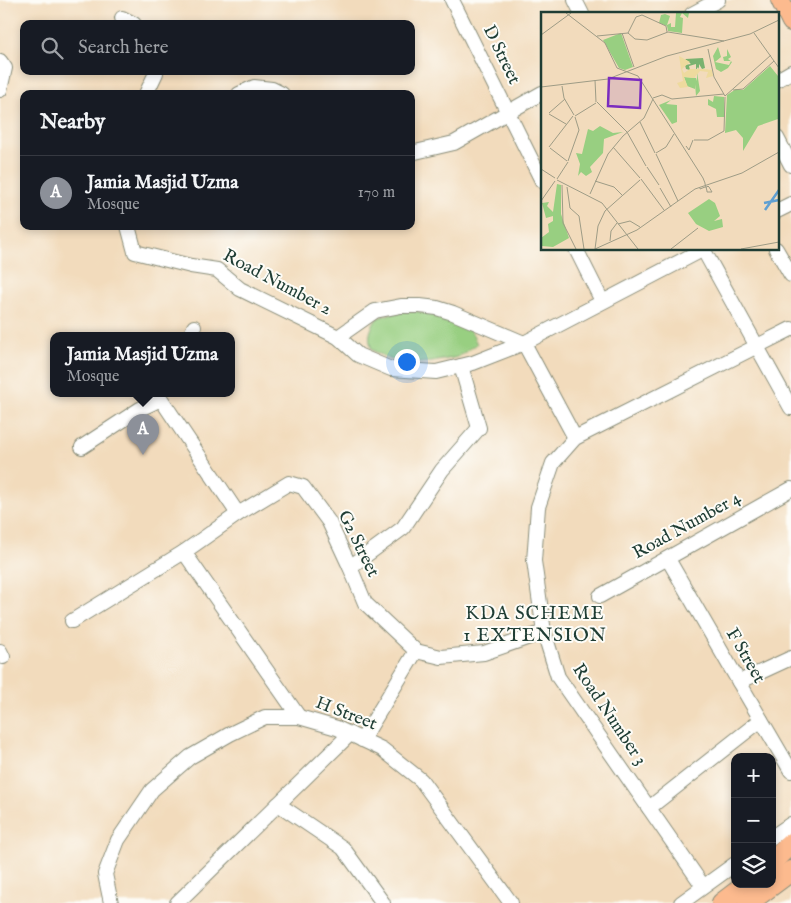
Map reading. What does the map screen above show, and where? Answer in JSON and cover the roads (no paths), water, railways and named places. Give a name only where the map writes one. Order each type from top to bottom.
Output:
[{"type":"highway","points":[[776,858],[791,843]]},
{"type":"highway","points":[[776,863],[791,852]]},
{"type":"highway","points":[[748,903],[791,871]]},
{"type":"highway","points":[[722,903],[742,888]]},
{"type":"main road","points":[[780,0],[791,22]]},
{"type":"street","name":"D Street","points":[[452,0],[541,179]]},
{"type":"street","points":[[575,0],[581,12]]},
{"type":"street","points":[[696,12],[718,0]]},
{"type":"street","points":[[0,61],[5,68],[0,90]]},
{"type":"street","points":[[778,79],[791,72]]},
{"type":"street","points":[[148,90],[155,75]]},
{"type":"street","points":[[248,90],[254,87],[274,90]]},
{"type":"street","points":[[415,152],[454,143],[541,94]]},
{"type":"street","points":[[778,140],[791,165]]},
{"type":"street","points":[[778,210],[791,204]]},
{"type":"street","name":"Road Number 2","points":[[129,230],[135,252],[191,266],[217,270],[240,289],[338,337],[358,355],[391,369],[436,372],[473,363],[524,343],[701,250]]},
{"type":"street","points":[[576,250],[602,301]]},
{"type":"street","points":[[704,250],[791,408]]},
{"type":"street","points":[[777,250],[791,275]]},
{"type":"street","name":"Road Number 2","points":[[338,337],[375,311],[401,306],[420,306],[437,308],[453,313],[524,343]]},
{"type":"street","name":"Road Number 3","points":[[703,886],[558,677],[544,632],[534,561],[538,507],[553,463],[575,438],[757,347],[791,328]]},
{"type":"street","points":[[524,343],[575,438]]},
{"type":"street","points":[[350,566],[403,528],[442,470],[479,428],[461,366]]},
{"type":"street","points":[[82,447],[160,397]]},
{"type":"street","points":[[163,397],[238,514]]},
{"type":"street","name":"G2 Street","points":[[72,620],[184,552],[238,514],[289,483],[303,487],[329,522],[365,603],[416,651],[441,657],[484,653],[544,632]]},
{"type":"street","name":"Road Number 4","points":[[600,596],[791,489]]},
{"type":"street","points":[[184,552],[299,717]]},
{"type":"street","name":"F Street","points":[[668,558],[791,771]]},
{"type":"street","points":[[177,903],[278,804],[356,737],[416,651]]},
{"type":"street","points":[[739,682],[791,658]]},
{"type":"street","name":"H Street","points":[[110,903],[105,874],[118,840],[152,790],[190,758],[230,734],[265,717],[299,717],[337,728],[382,749],[421,780],[512,903]]},
{"type":"street","points":[[650,808],[761,720]]},
{"type":"street","points":[[278,804],[343,848],[383,903]]},
{"type":"street","points":[[776,834],[791,824]]},
{"type":"street","points":[[680,903],[731,867]]},
{"type":"place","name":"Jamia Masjid Uzma","points":[[143,455]]},
{"type":"district","name":"KDA SCHEME 1 EXTENSION","points":[[535,625]]}]
